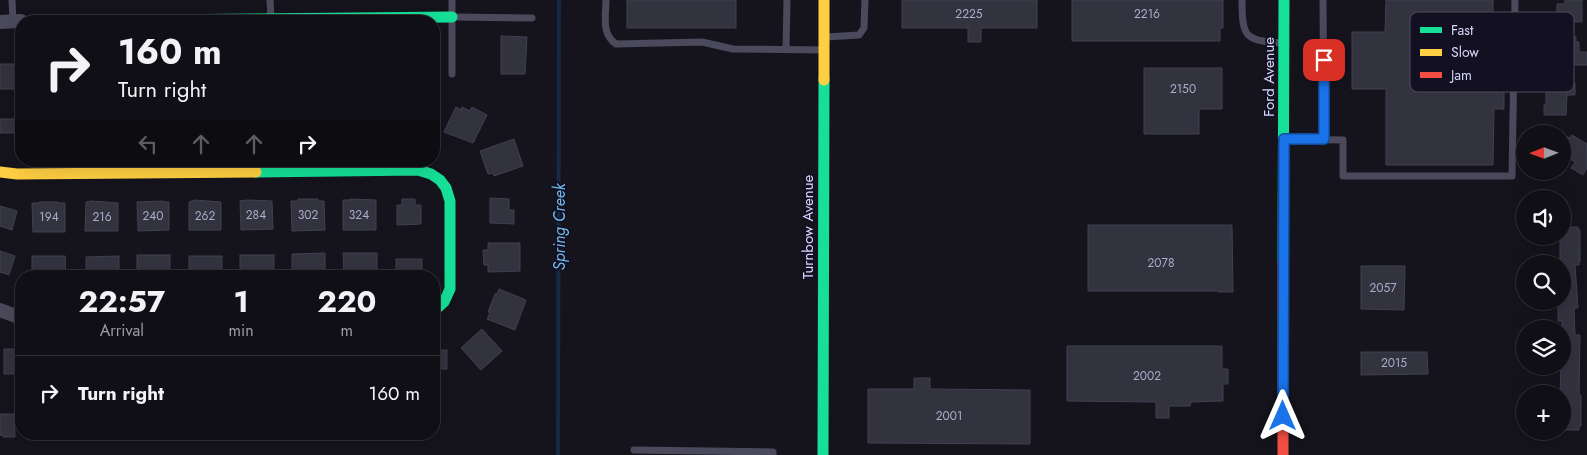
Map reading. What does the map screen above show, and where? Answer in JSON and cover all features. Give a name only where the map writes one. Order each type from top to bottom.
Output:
[{"type":"street","name":"Turnbow Avenue","points":[[823,455],[824,0]]},
{"type":"street","name":"Ford Avenue","points":[[1283,455],[1284,0]]},
{"type":"street","points":[[440,17],[452,17]]},
{"type":"street","points":[[0,172],[27,174],[418,170],[429,172],[439,178],[447,187],[450,201],[450,289],[446,300],[440,306]]},
{"type":"street","points":[[0,310],[15,316]]},
{"type":"lane","points":[[11,22],[12,0]]},
{"type":"lane","points":[[270,0],[271,15]]},
{"type":"lane","points":[[452,0],[452,74]]},
{"type":"lane","points":[[606,0],[606,29],[610,39],[616,44],[702,42],[733,49],[824,50]]},
{"type":"lane","points":[[786,49],[787,0]]},
{"type":"lane","points":[[824,37],[858,35],[864,28],[865,0]]},
{"type":"lane","points":[[1242,0],[1242,27],[1246,34],[1261,42],[1284,43]]},
{"type":"lane","points":[[1323,0],[1324,139]]},
{"type":"lane","points":[[452,17],[532,18]]},
{"type":"lane","points":[[1284,139],[1343,140],[1343,176],[1512,176],[1513,92]]},
{"type":"lane","points":[[634,450],[773,452],[773,455]]},
{"type":"building","points":[[627,0],[736,0],[736,28],[627,28]]},
{"type":"building","points":[[902,0],[1037,0],[1037,28],[981,28],[981,42],[968,42],[968,28],[902,28]]},
{"type":"building","points":[[1072,0],[1223,0],[1223,28],[1220,28],[1220,41],[1072,41]]},
{"type":"building","points":[[1386,0],[1493,0],[1493,12],[1410,12],[1410,92],[1504,92],[1504,109],[1494,109],[1493,165],[1386,165],[1386,89],[1352,89],[1352,32],[1385,32]]},
{"type":"building","points":[[1565,0],[1582,0],[1582,22],[1574,22],[1574,12],[1557,12],[1557,4],[1565,4]]},
{"type":"building","points":[[501,36],[527,37],[525,74],[501,74]]},
{"type":"building","points":[[1574,37],[1576,37],[1576,42],[1579,42],[1579,52],[1587,52],[1587,65],[1574,65]]},
{"type":"building","points":[[0,64],[15,64],[15,89],[0,89]]},
{"type":"building","points":[[1144,68],[1222,68],[1222,109],[1199,109],[1199,134],[1144,134]]},
{"type":"building","points":[[1575,83],[1575,95],[1567,95],[1566,115],[1544,115],[1544,105],[1546,105],[1546,92],[1574,92]]},
{"type":"building","points":[[456,107],[461,110],[462,107],[470,111],[472,107],[487,115],[473,143],[444,132]]},
{"type":"building","points":[[0,119],[15,119],[15,133],[0,133]]},
{"type":"building","points":[[1572,135],[1587,144],[1587,168],[1583,175],[1571,168],[1575,162],[1571,160]]},
{"type":"building","points":[[514,139],[523,166],[494,176],[493,173],[488,174],[480,151]]},
{"type":"building","points":[[490,198],[509,199],[509,210],[514,210],[514,224],[490,223]]},
{"type":"building","points":[[298,199],[318,199],[318,201],[324,201],[325,230],[292,231],[291,201],[298,201]]},
{"type":"building","points":[[402,199],[415,199],[415,205],[421,205],[421,224],[397,225],[397,205],[402,205]]},
{"type":"building","points":[[195,200],[221,202],[221,230],[189,230],[189,202]]},
{"type":"building","points":[[343,200],[376,200],[376,230],[343,230]]},
{"type":"building","points":[[240,201],[272,201],[273,229],[241,230]]},
{"type":"building","points":[[86,202],[118,203],[118,231],[85,231]]},
{"type":"building","points":[[137,202],[169,202],[169,230],[138,231]]},
{"type":"building","points":[[32,203],[65,203],[65,232],[33,232]]},
{"type":"building","points":[[0,206],[17,211],[12,230],[0,226]]},
{"type":"building","points":[[1088,225],[1232,225],[1233,292],[1088,291]]},
{"type":"building","points":[[1571,227],[1578,227],[1580,231],[1580,262],[1579,265],[1575,265],[1578,308],[1574,308],[1575,335],[1580,335],[1579,395],[1581,395],[1581,426],[1579,426],[1579,430],[1571,430],[1571,385],[1560,385],[1561,375],[1571,375],[1571,320],[1558,320],[1558,310],[1571,310],[1571,255],[1560,255],[1560,245],[1571,245]]},
{"type":"building","points":[[488,243],[520,243],[520,271],[488,272],[488,265],[484,265],[483,250],[488,250]]},
{"type":"building","points":[[0,251],[15,256],[9,275],[0,272]]},
{"type":"building","points":[[325,253],[325,270],[292,270],[292,254]]},
{"type":"building","points":[[343,253],[377,253],[377,270],[344,270]]},
{"type":"building","points":[[137,255],[170,255],[170,270],[137,270]]},
{"type":"building","points":[[240,255],[274,255],[274,270],[240,270]]},
{"type":"building","points":[[32,256],[65,256],[66,270],[32,270]]},
{"type":"building","points":[[119,256],[119,270],[86,270],[86,257]]},
{"type":"building","points":[[189,256],[222,256],[222,270],[189,270]]},
{"type":"building","points":[[396,259],[422,259],[422,270],[396,270]]},
{"type":"building","points":[[1361,266],[1405,266],[1404,310],[1361,309]]},
{"type":"building","points":[[499,289],[526,300],[515,330],[487,319],[495,294],[497,294]]},
{"type":"building","points":[[482,329],[502,351],[481,370],[461,348]]},
{"type":"building","points":[[1067,346],[1222,346],[1222,369],[1228,369],[1228,384],[1223,384],[1223,401],[1191,402],[1190,406],[1169,406],[1169,418],[1156,418],[1156,402],[1067,401]]},
{"type":"building","points":[[4,349],[15,349],[15,374],[4,374]]},
{"type":"building","points":[[440,350],[447,350],[447,369],[440,369]]},
{"type":"building","points":[[1361,352],[1427,352],[1428,374],[1361,375]]},
{"type":"building","points":[[914,378],[930,378],[930,389],[1030,390],[1030,444],[868,443],[868,389],[914,389]]},
{"type":"building","points":[[0,414],[14,414],[15,437],[3,437],[3,435],[0,435]]},
{"type":"waterway","name":"Spring Creek","points":[[558,455],[559,0]]},
{"type":"traffic: fast","points":[[1283,262],[1284,0]]},
{"type":"traffic: fast","points":[[440,17],[452,17]]},
{"type":"traffic: fast","points":[[823,455],[824,80]]},
{"type":"traffic: fast","points":[[256,172],[418,170],[431,174],[440,180],[446,188],[450,201],[450,289],[444,302],[440,306]]},
{"type":"traffic: slow","points":[[824,0],[824,80]]},
{"type":"traffic: slow","points":[[0,172],[17,174],[256,172]]},
{"type":"traffic: jam","points":[[1283,262],[1283,455]]},
{"type":"route","points":[[1283,416],[1284,139],[1324,139],[1324,60]]}]
